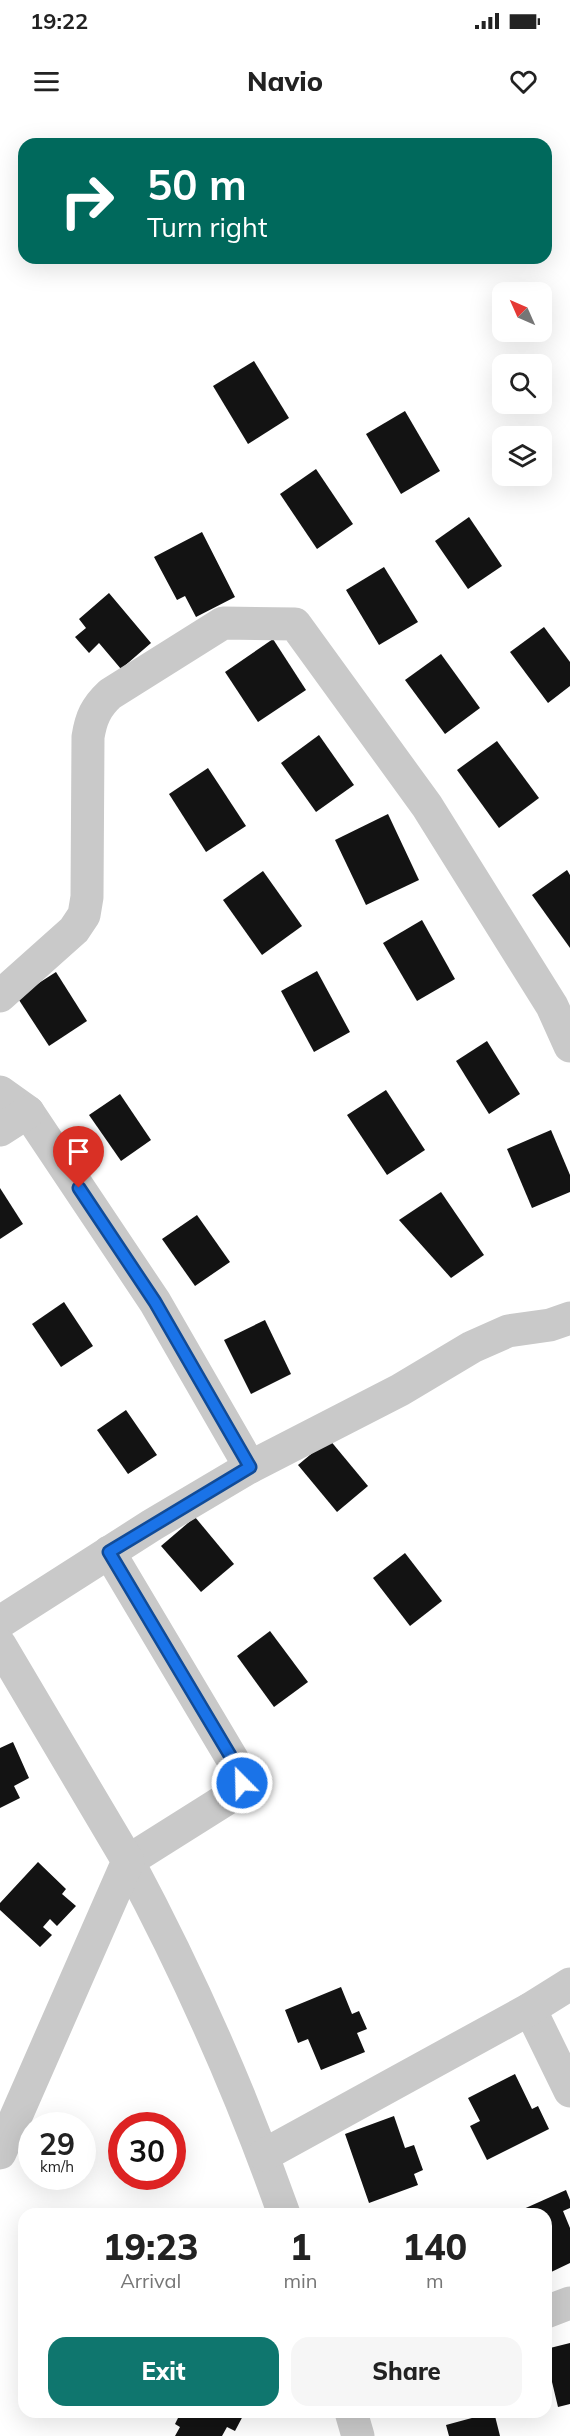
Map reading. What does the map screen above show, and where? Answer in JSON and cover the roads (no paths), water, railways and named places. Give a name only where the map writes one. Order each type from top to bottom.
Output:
[{"type":"street","points":[[0,996],[74,930],[84,915],[87,897],[88,737],[90,721],[97,707],[110,694],[223,623],[295,624],[427,806],[552,1006],[570,1046]]},
{"type":"street","points":[[0,1092],[28,1112],[155,1302],[250,1467]]},
{"type":"street","points":[[0,1130],[28,1112]]},
{"type":"street","points":[[0,1622],[109,1552],[250,1467],[400,1390],[472,1347],[508,1331],[550,1325],[570,1318]]},
{"type":"street","points":[[0,2153],[128,1861],[222,1803],[236,1793],[242,1783],[240,1772],[109,1552]]},
{"type":"street","points":[[0,1645],[128,1861],[187,1976],[264,2155],[282,2208]]},
{"type":"street","points":[[264,2155],[530,2009],[570,1984]]},
{"type":"street","points":[[530,2009],[570,2091]]},
{"type":"street","points":[[552,2310],[570,2303]]},
{"type":"street","points":[[353,2418],[358,2436]]}]
